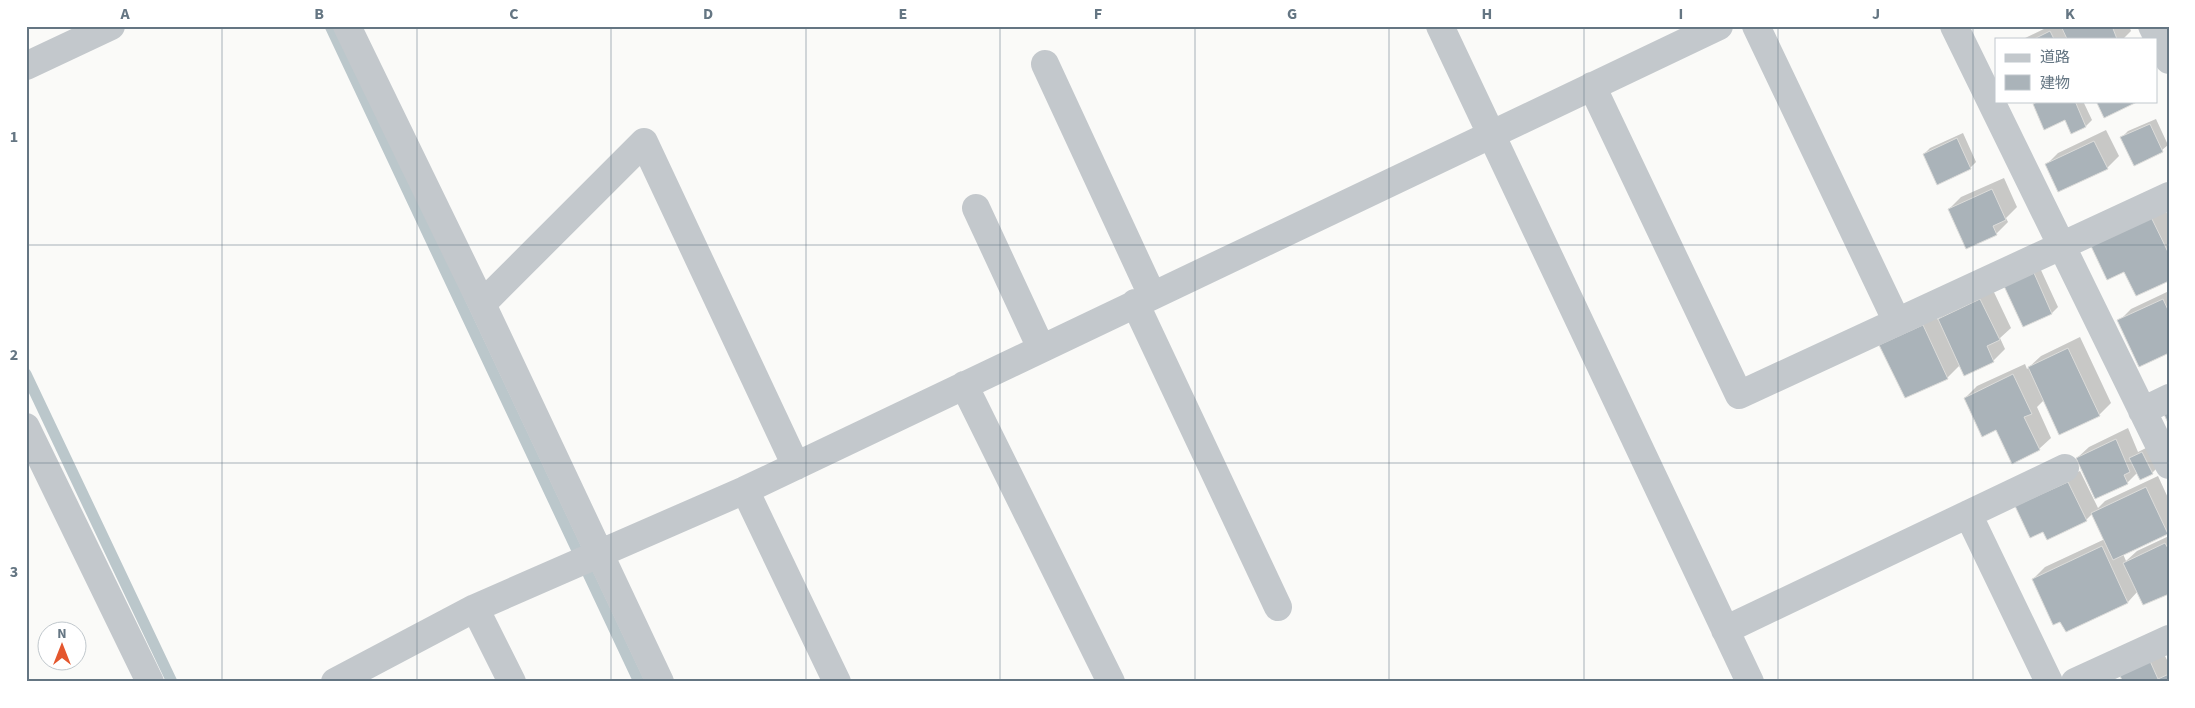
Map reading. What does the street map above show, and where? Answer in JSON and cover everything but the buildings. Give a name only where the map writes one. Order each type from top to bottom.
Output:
[{"type":"street","points":[[26,66],[110,26]]},
{"type":"street","points":[[1440,26],[1750,682]]},
{"type":"street","points":[[335,682],[475,608],[745,490],[1719,26]]},
{"type":"street","points":[[1756,26],[1897,322]]},
{"type":"street","points":[[1954,26],[2060,246],[2169,465]]},
{"type":"street","points":[[2152,26],[2169,60]]},
{"type":"street","points":[[349,27],[482,304],[586,558],[660,682]]},
{"type":"street","points":[[1046,64],[1143,299],[1278,607]]},
{"type":"street","points":[[1592,86],[1739,395],[2169,196]]},
{"type":"street","points":[[482,304],[644,142],[796,466]]},
{"type":"street","points":[[976,208],[1041,348]]},
{"type":"street","points":[[964,385],[1111,682]]},
{"type":"street","points":[[2142,411],[2169,398]]},
{"type":"street","points":[[26,427],[150,682]]},
{"type":"street","points":[[1725,630],[2064,468]]},
{"type":"street","points":[[745,490],[837,682]]},
{"type":"street","points":[[1968,514],[2049,682]]},
{"type":"street","points":[[475,608],[512,682]]},
{"type":"street","points":[[2075,682],[2169,638]]},
{"type":"waterway","points":[[330,26],[639,682]]},
{"type":"waterway","points":[[26,374],[172,682]]}]
